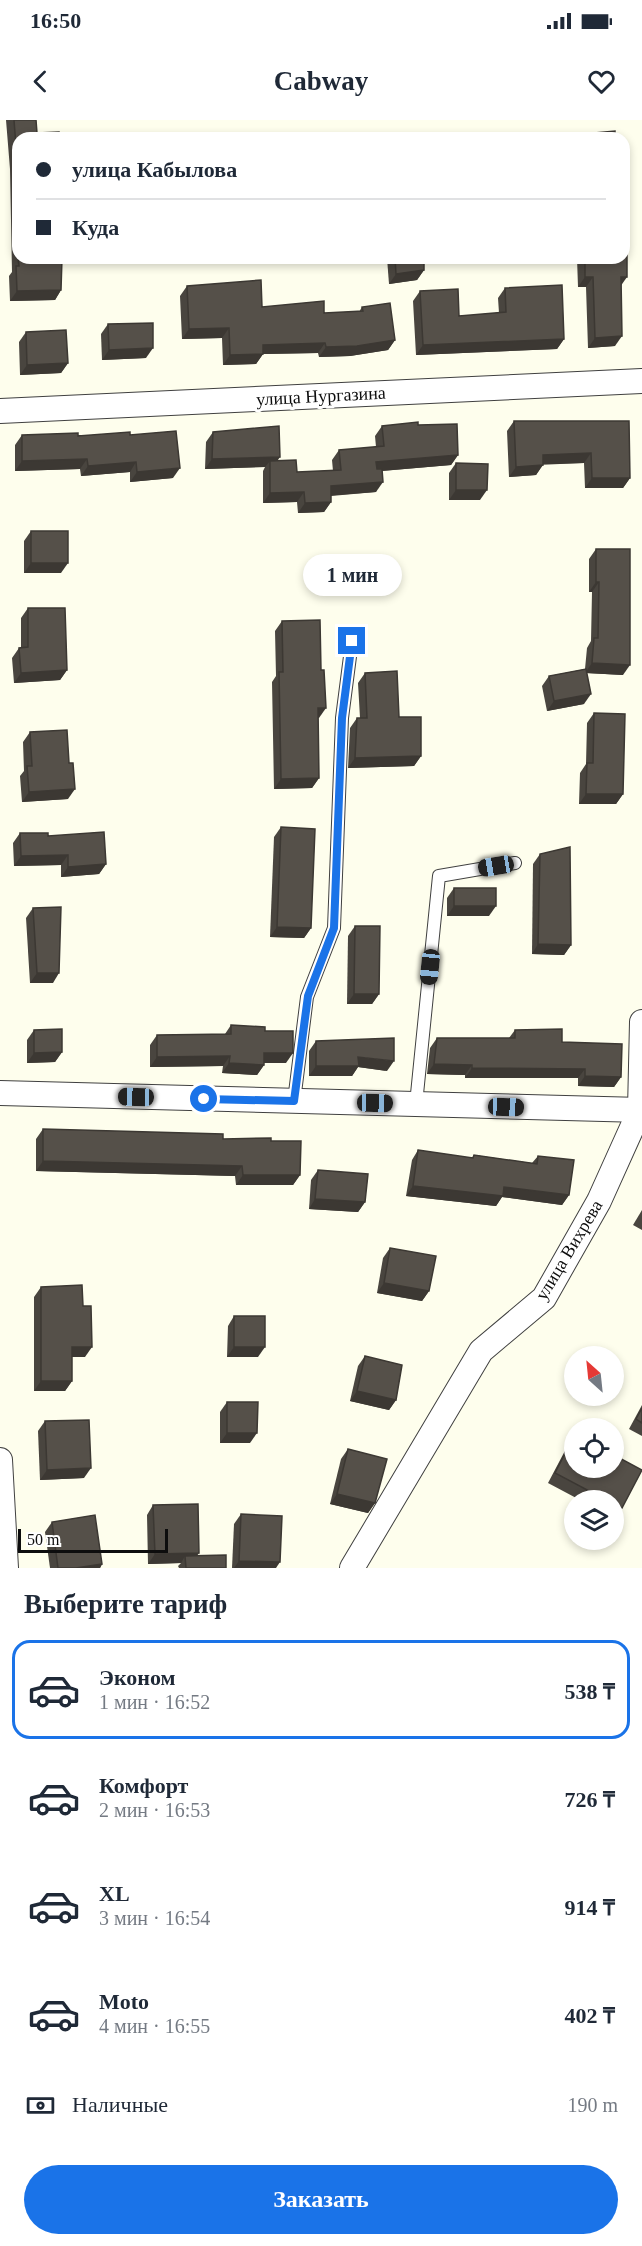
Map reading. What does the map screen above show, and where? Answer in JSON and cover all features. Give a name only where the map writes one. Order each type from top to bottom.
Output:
[{"type":"street","name":"улица Нургазина","points":[[0,411],[642,381]]},
{"type":"street","name":"улица Вихрева","points":[[352,1568],[481,1351],[544,1298],[600,1201],[641,1110],[642,1022]]},
{"type":"street","points":[[0,1094],[641,1110]]},
{"type":"street","points":[[0,1460],[6,1568]]},
{"type":"lane","points":[[294,1101],[308,996],[334,928],[342,718],[352,641]]},
{"type":"lane","points":[[416,1104],[439,876],[515,863]]},
{"type":"building","points":[[14,120],[36,120],[37,132],[15,132]]},
{"type":"building","points":[[19,264],[62,264],[61,290],[17,291],[16,266]]},
{"type":"building","points":[[395,264],[424,264],[424,270],[396,274]]},
{"type":"building","points":[[585,264],[627,264],[627,277],[621,277],[622,336],[595,338],[593,277],[585,277]]},
{"type":"building","points":[[261,280],[262,307],[324,301],[324,313],[363,311],[362,307],[390,303],[395,340],[357,346],[326,347],[325,343],[263,345],[263,354],[230,355],[229,328],[189,329],[187,286]]},
{"type":"building","points":[[562,285],[564,339],[423,345],[420,291],[458,289],[459,316],[506,312],[505,288]]},
{"type":"building","points":[[153,323],[153,348],[109,350],[108,324]]},
{"type":"building","points":[[66,330],[68,363],[27,365],[26,332]]},
{"type":"building","points":[[514,421],[629,421],[630,478],[592,478],[591,453],[543,455],[543,465],[516,467]]},
{"type":"building","points":[[418,422],[418,425],[457,424],[458,455],[376,462],[377,469],[382,469],[383,482],[331,486],[331,502],[305,503],[304,492],[270,493],[270,461],[296,460],[297,472],[341,470],[339,450],[384,446],[382,426]]},
{"type":"building","points":[[279,426],[280,457],[212,459],[213,432]]},
{"type":"building","points":[[176,431],[180,468],[137,472],[136,462],[88,466],[87,459],[22,461],[22,435],[78,433],[78,436],[130,432],[130,435]]},
{"type":"building","points":[[456,463],[488,464],[487,490],[456,490]]},
{"type":"building","points":[[31,531],[68,531],[68,563],[31,563]]},
{"type":"building","points":[[596,549],[630,549],[630,665],[592,663],[594,638],[598,638],[599,582],[596,582]]},
{"type":"building","points":[[28,608],[65,608],[67,670],[21,673],[19,648],[28,647]]},
{"type":"building","points":[[320,620],[321,670],[324,670],[326,708],[318,708],[319,778],[281,779],[279,672],[283,672],[282,621]]},
{"type":"building","points":[[586,669],[591,694],[554,701],[549,676]]},
{"type":"building","points":[[397,671],[399,717],[421,717],[421,756],[355,758],[357,718],[367,718],[365,673]]},
{"type":"building","points":[[594,713],[625,714],[623,794],[586,794],[587,763],[593,763]]},
{"type":"building","points":[[67,730],[69,763],[73,763],[75,789],[29,792],[27,766],[32,766],[30,732]]},
{"type":"building","points":[[281,827],[315,829],[311,928],[277,927]]},
{"type":"building","points":[[104,832],[106,864],[68,867],[68,855],[21,856],[20,833],[48,833],[48,836]]},
{"type":"building","points":[[570,847],[571,945],[538,944],[540,854]]},
{"type":"building","points":[[454,888],[496,888],[496,906],[454,906]]},
{"type":"building","points":[[61,907],[59,973],[37,973],[33,908]]},
{"type":"building","points":[[355,926],[380,926],[379,994],[354,994]]},
{"type":"building","points":[[231,1025],[265,1027],[265,1031],[293,1031],[293,1053],[264,1053],[264,1065],[229,1063],[230,1056],[157,1057],[157,1035],[231,1034]]},
{"type":"building","points":[[62,1029],[62,1052],[34,1053],[34,1030]]},
{"type":"building","points":[[562,1029],[562,1042],[622,1044],[621,1077],[585,1076],[585,1069],[472,1068],[472,1065],[434,1064],[437,1038],[515,1038],[515,1030]]},
{"type":"building","points":[[394,1038],[394,1061],[358,1057],[359,1066],[316,1066],[316,1041]]},
{"type":"building","points":[[43,1129],[223,1134],[223,1139],[271,1138],[271,1141],[301,1141],[300,1175],[243,1175],[242,1166],[43,1161]]},
{"type":"building","points":[[418,1150],[537,1164],[538,1156],[574,1160],[569,1195],[504,1187],[503,1196],[413,1186]]},
{"type":"building","points":[[318,1170],[368,1174],[365,1202],[315,1199]]},
{"type":"building","points":[[390,1248],[436,1256],[429,1291],[384,1283]]},
{"type":"building","points":[[82,1285],[83,1306],[91,1306],[92,1347],[72,1347],[72,1381],[41,1381],[41,1287]]},
{"type":"building","points":[[234,1316],[265,1316],[265,1347],[234,1347]]},
{"type":"building","points":[[365,1356],[402,1365],[396,1400],[357,1391]]},
{"type":"building","points":[[227,1402],[258,1402],[257,1433],[227,1433]]},
{"type":"building","points":[[642,1408],[642,1423],[636,1419]]},
{"type":"building","points":[[89,1420],[91,1468],[47,1470],[45,1421]]},
{"type":"building","points":[[348,1449],[387,1459],[375,1503],[337,1494]]},
{"type":"building","points":[[564,1455],[564,1478],[555,1473]]},
{"type":"building","points":[[624,1460],[642,1470],[624,1504],[624,1490],[587,1490],[564,1478],[624,1478]]},
{"type":"building","points":[[198,1504],[199,1553],[155,1554],[153,1505]]},
{"type":"building","points":[[241,1514],[282,1516],[280,1562],[239,1561]]},
{"type":"building","points":[[95,1515],[102,1564],[58,1568],[52,1522]]},
{"type":"building","points":[[226,1555],[226,1568],[186,1568],[185,1556]]},
{"type":"route","points":[[204,1099],[294,1101],[308,996],[334,928],[342,718],[352,641]]}]
